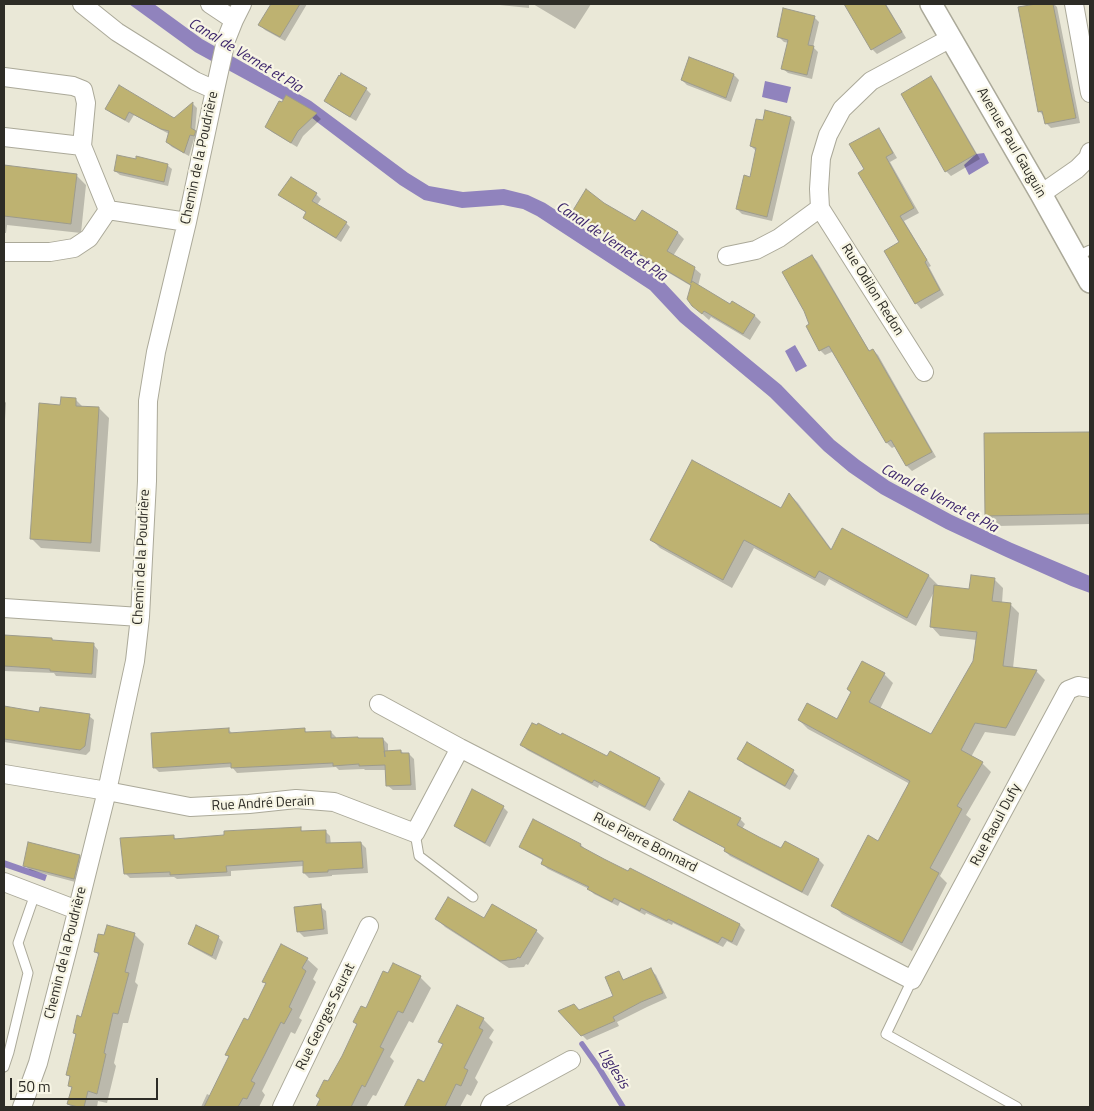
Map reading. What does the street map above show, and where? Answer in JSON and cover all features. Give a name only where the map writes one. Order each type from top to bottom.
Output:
[{"type":"street","points":[[82,4],[117,32],[195,81],[215,90]]},
{"type":"street","points":[[210,4],[234,20]]},
{"type":"street","name":"Chemin de la Poudrière","points":[[22,1107],[38,1063],[77,910],[107,791],[135,661],[140,617],[147,481],[148,400],[156,352],[187,222],[226,40],[242,4]]},
{"type":"street","name":"Avenue Paul Gauguin","points":[[931,4],[1041,194],[1083,253],[1090,282]]},
{"type":"street","points":[[1074,4],[1090,93]]},
{"type":"street","points":[[727,256],[756,250],[764,246],[779,238],[820,208],[820,158],[828,135],[842,109],[870,81],[950,38]]},
{"type":"street","points":[[4,77],[74,86],[83,90],[86,103],[82,146],[108,210]]},
{"type":"street","points":[[4,137],[82,146]]},
{"type":"street","points":[[1041,194],[1076,169],[1088,158],[1090,152]]},
{"type":"street","name":"Rue Odilon Redon","points":[[820,208],[924,372]]},
{"type":"street","points":[[108,210],[187,222]]},
{"type":"street","points":[[4,252],[50,252],[74,248],[90,238],[108,210]]},
{"type":"street","points":[[4,608],[140,617]]},
{"type":"street","name":"Rue Raoul Dufy","points":[[912,980],[1068,690],[1078,686],[1090,688]]},
{"type":"street","name":"Rue Pierre Bonnard","points":[[379,704],[460,748],[912,980]]},
{"type":"street","points":[[414,833],[460,748]]},
{"type":"street","name":"Rue André Derain","points":[[4,774],[190,807],[296,799],[334,802],[414,833]]},
{"type":"street","points":[[4,882],[77,910]]},
{"type":"street","name":"Rue Georges Seurat","points":[[282,1107],[370,926]]},
{"type":"street","points":[[490,1107],[492,1103],[571,1060]]},
{"type":"lane","points":[[414,833],[419,856],[473,897]]},
{"type":"lane","points":[[4,1067],[28,973],[18,943],[35,894]]},
{"type":"lane","points":[[912,980],[886,1034],[1017,1107]]},
{"type":"shaded area","name":"Canal de Vernet et Pia","points":[[129,4],[154,4],[202,39],[311,101],[408,173],[429,186],[463,192],[504,189],[528,195],[545,203],[660,278],[691,311],[781,385],[834,440],[859,460],[889,481],[952,515],[1090,576],[1090,593],[946,529],[881,494],[849,472],[824,451],[770,397],[680,322],[650,290],[537,216],[523,209],[503,205],[462,208],[424,200],[400,185],[305,112],[195,52]]},
{"type":"shaded area","points":[[765,81],[791,87],[787,103],[762,97]]},
{"type":"shaded area","points":[[984,153],[989,163],[969,175],[964,165],[976,154]]},
{"type":"shaded area","points":[[795,345],[807,366],[796,372],[785,351]]},
{"type":"shaded area","points":[[4,860],[47,875],[45,881],[4,867]]},
{"type":"building","points":[[271,4],[300,4],[280,37],[258,25]]},
{"type":"building","points":[[844,4],[885,4],[902,32],[871,50]]},
{"type":"building","points":[[1053,4],[1076,118],[1045,124],[1042,111],[1038,112],[1018,7]]},
{"type":"building","points":[[783,8],[815,16],[808,45],[814,46],[807,75],[781,69],[788,40],[777,37]]},
{"type":"building","points":[[689,57],[734,74],[726,98],[681,80]]},
{"type":"building","points":[[341,73],[367,88],[350,117],[324,101]]},
{"type":"building","points":[[931,76],[976,154],[945,172],[901,94]]},
{"type":"building","points":[[119,85],[174,118],[193,102],[191,128],[196,131],[194,136],[190,135],[184,153],[166,142],[169,131],[161,129],[129,112],[125,120],[105,109]]},
{"type":"building","points":[[286,95],[317,113],[298,131],[291,143],[265,127],[279,101],[282,102]]},
{"type":"building","points":[[765,110],[791,117],[767,217],[736,209],[744,175],[750,177],[756,148],[750,146],[756,119],[763,120]]},
{"type":"building","points":[[879,128],[893,153],[886,157],[914,208],[900,216],[927,260],[925,262],[940,290],[915,304],[884,251],[899,242],[858,173],[864,169],[849,144]]},
{"type":"building","points":[[117,155],[136,159],[136,156],[168,164],[164,182],[114,171]]},
{"type":"building","points":[[4,165],[77,174],[71,224],[4,216]]},
{"type":"building","points":[[291,177],[317,193],[312,201],[347,222],[336,238],[303,218],[306,212],[278,195]]},
{"type":"building","points":[[586,189],[604,203],[635,221],[642,210],[678,232],[667,251],[695,267],[691,283],[692,281],[730,304],[732,301],[755,315],[743,334],[704,311],[702,314],[692,306],[687,299],[691,285],[590,225],[572,212]]},
{"type":"building","points":[[812,255],[869,351],[873,349],[932,452],[906,466],[891,440],[886,443],[829,346],[819,351],[806,326],[809,324],[804,311],[782,272]]},
{"type":"building","points":[[61,397],[76,398],[76,406],[99,407],[91,543],[30,539],[39,403],[60,405]]},
{"type":"building","points":[[1090,432],[1090,514],[985,516],[984,433]]},
{"type":"building","points":[[692,460],[781,508],[789,493],[831,550],[842,528],[929,575],[907,618],[819,571],[815,578],[744,540],[723,580],[650,540]]},
{"type":"building","points":[[971,575],[995,578],[992,601],[1011,603],[1003,666],[1037,670],[1006,728],[975,723],[961,750],[983,762],[957,806],[962,809],[930,868],[939,873],[902,943],[831,906],[868,835],[878,841],[910,781],[798,720],[807,703],[837,719],[851,692],[847,689],[862,661],[885,673],[869,702],[931,734],[973,661],[977,632],[930,627],[934,585],[969,589]]},
{"type":"building","points":[[4,635],[94,643],[92,674],[4,666]]},
{"type":"building","points":[[4,706],[39,712],[40,707],[90,714],[85,746],[80,750],[4,739]]},
{"type":"building","points":[[532,723],[537,725],[538,723],[561,735],[562,733],[607,756],[610,751],[660,778],[645,807],[594,780],[592,783],[520,745]]},
{"type":"building","points":[[229,728],[229,733],[305,728],[305,732],[331,731],[331,738],[383,738],[384,751],[401,750],[401,753],[409,753],[411,785],[386,786],[385,765],[333,766],[333,763],[231,768],[231,763],[153,768],[151,733]]},
{"type":"building","points":[[747,742],[794,770],[785,786],[737,759]]},
{"type":"building","points":[[472,789],[504,806],[485,843],[454,826]]},
{"type":"building","points":[[689,791],[741,818],[737,825],[759,837],[781,848],[785,841],[819,859],[802,892],[724,851],[725,848],[673,820]]},
{"type":"building","points":[[533,819],[581,844],[580,846],[604,859],[628,871],[630,868],[740,924],[732,942],[722,937],[718,943],[641,908],[640,911],[614,898],[612,902],[587,889],[589,887],[541,864],[543,859],[519,847]]},
{"type":"building","points":[[301,827],[301,831],[326,830],[326,843],[361,842],[363,868],[303,873],[303,861],[226,866],[227,872],[170,875],[170,872],[124,874],[120,838],[174,835],[174,839],[224,835],[224,831]]},
{"type":"building","points":[[28,842],[80,855],[74,879],[23,866]]},
{"type":"building","points":[[448,897],[484,918],[492,904],[537,930],[520,958],[500,961],[435,919]]},
{"type":"building","points":[[321,904],[324,929],[297,932],[294,907]]},
{"type":"building","points":[[107,925],[135,933],[125,972],[129,973],[118,1014],[113,1013],[97,1094],[88,1091],[84,1107],[78,1107],[67,1104],[72,1087],[68,1086],[70,1076],[66,1075],[76,1034],[73,1033],[77,1015],[81,1017],[99,953],[94,952],[98,934],[104,935]]},
{"type":"building","points":[[196,925],[219,936],[212,956],[188,944]]},
{"type":"building","points":[[281,944],[308,958],[302,968],[306,971],[289,1007],[292,1009],[284,1024],[281,1022],[251,1081],[255,1083],[247,1099],[243,1098],[238,1107],[204,1107],[229,1056],[225,1055],[244,1018],[248,1020],[266,983],[262,982]]},
{"type":"building","points":[[393,963],[421,976],[403,1013],[398,1011],[380,1047],[384,1049],[365,1087],[362,1085],[351,1107],[316,1107],[320,1099],[316,1096],[324,1080],[328,1081],[342,1056],[357,1024],[353,1022],[361,1006],[366,1008],[383,971],[388,973]]},
{"type":"building","points":[[651,968],[663,993],[613,1017],[615,1021],[581,1036],[558,1011],[574,1004],[579,1010],[613,996],[605,977],[619,971],[623,980]]},
{"type":"building","points":[[457,1005],[484,1018],[479,1028],[483,1030],[464,1068],[468,1070],[461,1086],[456,1084],[445,1107],[404,1107],[418,1079],[424,1082],[443,1044],[438,1042]]},
{"type":"waterway","name":"L'Iglesis","points":[[582,1044],[623,1107]]}]
